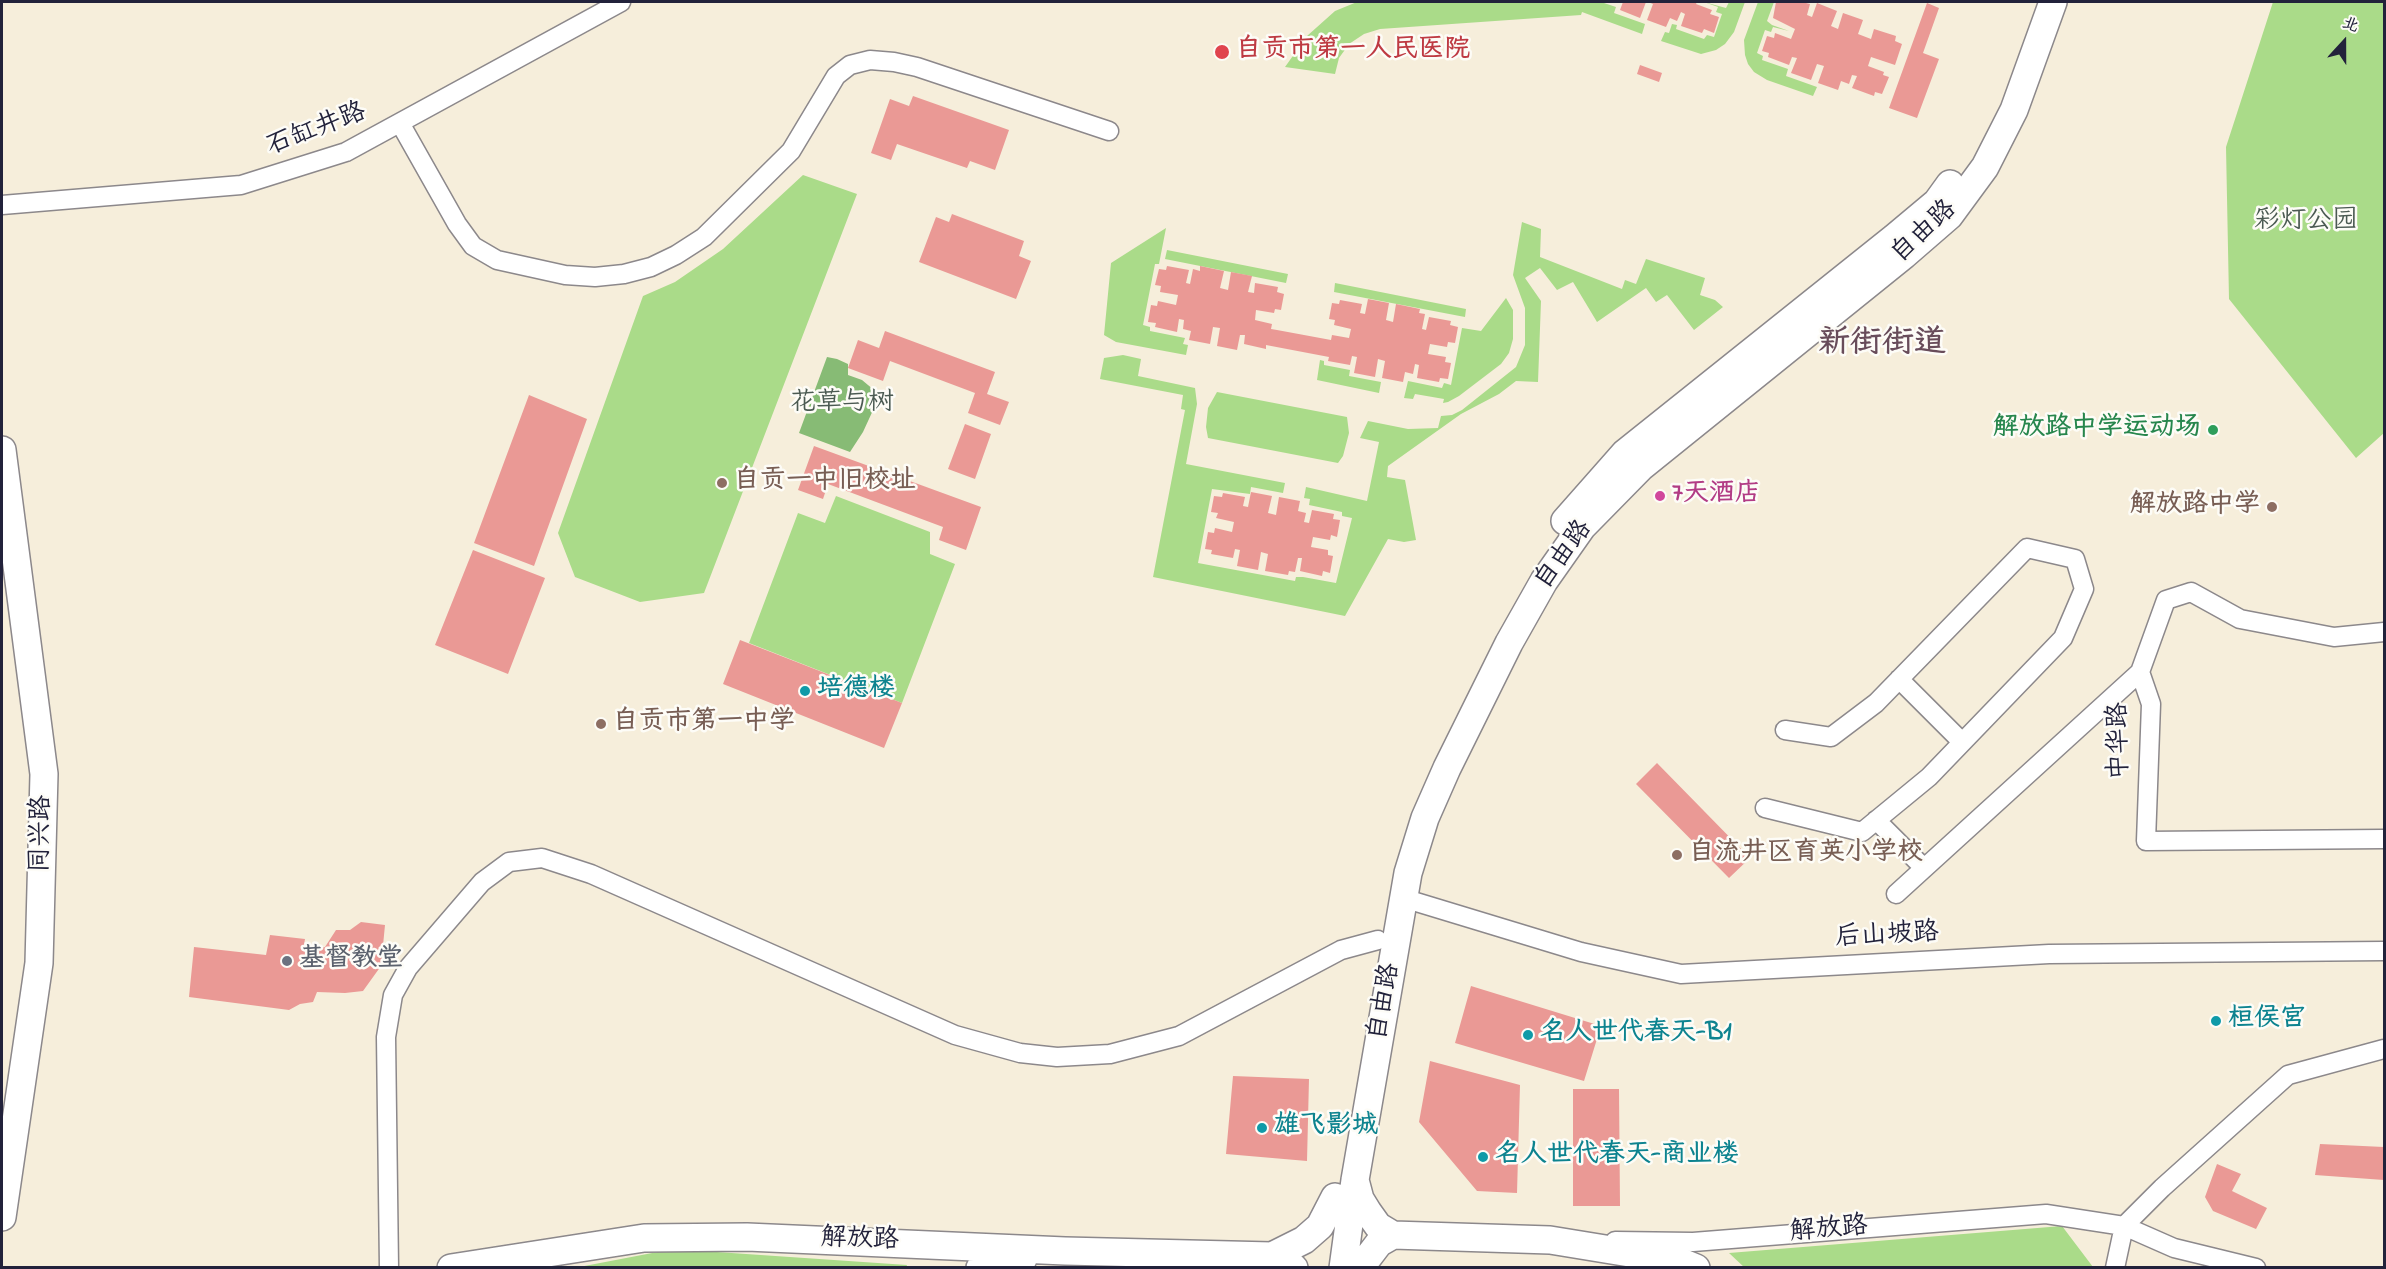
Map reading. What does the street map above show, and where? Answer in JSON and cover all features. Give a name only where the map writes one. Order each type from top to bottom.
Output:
[{"type":"main road","name":"自由路","points":[[1343,1268],[1345,1189],[1378,940],[1390,870],[1410,810],[1431,761],[1494,635],[1529,573],[1569,515],[1625,453],[1937,202],[1969,157],[1998,102],[2034,2]]},
{"type":"main road","name":"自由路","points":[[1324,1268],[1345,1189],[1408,873],[1425,818],[1447,768],[1509,643],[1544,581],[1582,527],[1641,467],[1949,216],[1985,167],[2014,110],[2053,2]]},
{"type":"main road","name":"同兴路","points":[[2,450],[44,774],[39,963],[2,1218]]},
{"type":"main road","points":[[1283,1262],[1320,1226],[1345,1189],[1360,1198],[1378,1226],[1393,1235],[1379,1243],[1360,1268]]},
{"type":"main road","name":"解放路","points":[[1393,1235],[1551,1239]]},
{"type":"main road","name":"解放路","points":[[451,1268],[644,1238],[747,1237],[1283,1262]]},
{"type":"main road","points":[[1551,1239],[1679,1261],[1696,1268]]},
{"type":"main road","points":[[980,1268],[1065,1251]]},
{"type":"street","name":"石缸井路","points":[[2,205],[241,185],[346,152],[621,2]]},
{"type":"street","points":[[400,123],[457,224],[473,246],[497,260],[565,275],[595,277],[624,274],[651,267],[676,255],[704,237],[791,151],[836,76],[850,66],[870,60],[916,67],[1109,131]]},
{"type":"street","points":[[1765,807],[1862,832],[1929,777],[2063,638],[2084,590],[2075,559],[2027,548],[1876,703],[1831,737],[1785,730]]},
{"type":"street","name":"中华路","points":[[2385,632],[2334,637],[2240,619],[2191,592],[2166,600],[2140,672],[2151,704],[2146,841],[2385,839]]},
{"type":"street","points":[[1896,894],[2140,672]]},
{"type":"street","points":[[1899,680],[1962,742]]},
{"type":"street","points":[[1876,820],[1924,868]]},
{"type":"street","points":[[389,1268],[386,1037],[393,995],[408,968],[482,882],[509,861],[542,858],[591,874],[955,1035],[1020,1053],[1057,1057],[1110,1054],[1179,1036],[1341,950],[1378,940]]},
{"type":"street","name":"后山坡路","points":[[1403,898],[1581,952],[1681,974],[2049,954],[2385,951]]},
{"type":"street","points":[[2115,1268],[2124,1226],[2162,1188],[2288,1075],[2385,1049]]},
{"type":"street","name":"解放路","points":[[1551,1239],[1693,1242],[2046,1214],[2124,1226],[2174,1248],[2256,1268]]},
{"type":"green space","points":[[1357,2],[1601,2],[1616,7],[1614,13],[1645,24],[1642,34],[1582,12],[1581,15],[1380,29],[1364,34],[1349,44],[1339,58],[1335,74],[1285,67],[1307,36],[1335,11]]},
{"type":"green space","points":[[1704,2],[1726,8],[1729,2],[1745,2],[1734,32],[1725,44],[1716,50],[1701,54],[1661,41],[1665,32],[1669,33],[1672,24],[1677,25],[1676,29],[1704,39],[1707,35],[1714,37],[1722,14],[1716,12],[1718,7]]},
{"type":"green space","points":[[1758,2],[1774,2],[1767,21],[1789,31],[1773,27],[1771,32],[1765,30],[1757,53],[1763,56],[1762,60],[1788,69],[1786,76],[1817,87],[1813,96],[1767,80],[1754,72],[1748,64],[1744,40]]},
{"type":"green space","name":"彩灯公园","points":[[2273,2],[2384,2],[2384,433],[2356,458],[2229,299],[2226,147]]},
{"type":"green space","points":[[803,175],[857,194],[704,593],[640,602],[575,577],[558,533],[643,296],[675,282],[723,249]]},
{"type":"green space","points":[[1522,222],[1541,229],[1540,257],[1622,289],[1625,280],[1636,284],[1646,259],[1705,278],[1700,295],[1715,300],[1723,307],[1694,330],[1667,295],[1656,302],[1646,288],[1597,322],[1573,282],[1557,290],[1540,268],[1525,278],[1541,301],[1538,382],[1516,381],[1499,394],[1461,414],[1388,466],[1387,477],[1405,480],[1416,540],[1404,542],[1388,539],[1345,616],[1153,577],[1185,410],[1181,409],[1183,395],[1100,379],[1104,358],[1123,355],[1141,359],[1138,376],[1195,388],[1197,404],[1186,464],[1285,483],[1283,493],[1251,487],[1250,494],[1212,489],[1198,563],[1295,581],[1296,577],[1303,577],[1336,583],[1352,518],[1342,516],[1342,512],[1309,505],[1310,499],[1304,498],[1306,487],[1367,501],[1379,442],[1360,438],[1368,421],[1408,429],[1438,428],[1441,416],[1452,415],[1462,410],[1516,367],[1525,345],[1525,308],[1513,275]]},
{"type":"green space","points":[[1166,228],[1159,264],[1155,264],[1143,325],[1150,327],[1150,331],[1185,338],[1183,344],[1188,345],[1186,355],[1116,342],[1104,335],[1111,263]]},
{"type":"green space","points":[[1167,250],[1288,274],[1286,283],[1165,259]]},
{"type":"green space","points":[[1335,283],[1466,309],[1465,317],[1334,292]]},
{"type":"green space","points":[[1506,298],[1513,310],[1513,339],[1509,353],[1501,364],[1448,402],[1443,403],[1444,399],[1415,394],[1413,399],[1404,398],[1408,381],[1442,388],[1444,383],[1451,385],[1462,328],[1481,331]]},
{"type":"green space","name":"花草与树","points":[[827,357],[848,364],[848,375],[862,380],[880,395],[863,432],[850,452],[799,433]]},
{"type":"green space","points":[[1320,360],[1324,361],[1324,365],[1350,370],[1349,376],[1381,382],[1379,393],[1317,380]]},
{"type":"green space","points":[[1217,392],[1347,417],[1349,433],[1343,456],[1338,463],[1208,438],[1206,427],[1208,408]]},
{"type":"green space","points":[[836,496],[930,532],[930,554],[955,564],[902,703],[749,643],[798,513],[825,523]]},
{"type":"green space","points":[[2062,1226],[2093,1267],[1745,1268],[1729,1253]]},
{"type":"green space","points":[[673,1249],[907,1265],[906,1268],[574,1268]]},
{"type":"building","points":[[1623,2],[1646,2],[1640,18],[1620,10]]},
{"type":"building","points":[[1648,2],[1697,2],[1696,4],[1712,10],[1710,14],[1719,17],[1714,33],[1704,29],[1702,33],[1681,26],[1685,14],[1681,12],[1677,21],[1670,18],[1666,27],[1647,20],[1653,4]]},
{"type":"building","points":[[1776,2],[1810,4],[1807,15],[1812,17],[1817,3],[1837,11],[1831,26],[1838,29],[1843,13],[1863,20],[1858,34],[1871,39],[1874,29],[1896,36],[1895,41],[1902,44],[1895,65],[1871,57],[1868,66],[1884,72],[1883,75],[1889,77],[1882,94],[1875,92],[1874,96],[1852,88],[1857,76],[1852,75],[1849,84],[1841,81],[1838,90],[1818,83],[1824,66],[1817,64],[1811,80],[1791,73],[1797,58],[1792,57],[1789,65],[1768,57],[1769,53],[1762,51],[1767,36],[1774,38],[1775,33],[1791,39],[1795,29],[1773,18]]},
{"type":"building","points":[[1927,3],[1939,8],[1923,53],[1939,59],[1917,118],[1889,108]]},
{"type":"building","points":[[1640,65],[1662,73],[1659,82],[1637,74]]},
{"type":"building","points":[[913,96],[1009,130],[995,170],[970,161],[967,168],[897,144],[891,160],[871,153],[890,99],[909,106]]},
{"type":"building","points":[[952,214],[1024,241],[1019,256],[1031,261],[1016,299],[919,262],[936,217],[949,222]]},
{"type":"building","points":[[1167,266],[1189,270],[1186,283],[1190,284],[1193,269],[1200,271],[1200,266],[1224,271],[1220,288],[1228,290],[1231,272],[1252,276],[1248,292],[1254,293],[1255,283],[1278,287],[1277,292],[1284,294],[1281,310],[1275,309],[1274,313],[1256,310],[1255,320],[1272,324],[1271,329],[1331,340],[1332,335],[1349,338],[1351,329],[1334,325],[1335,320],[1329,319],[1332,303],[1339,304],[1340,300],[1362,304],[1360,313],[1365,314],[1368,299],[1389,303],[1386,320],[1393,322],[1396,304],[1420,309],[1419,313],[1425,314],[1422,329],[1426,330],[1429,317],[1451,321],[1450,325],[1458,327],[1455,343],[1448,342],[1447,347],[1430,344],[1428,354],[1446,357],[1445,362],[1451,363],[1448,379],[1440,378],[1439,382],[1417,378],[1419,365],[1415,364],[1413,374],[1405,372],[1403,382],[1382,378],[1385,361],[1378,359],[1375,377],[1354,373],[1357,357],[1352,356],[1350,365],[1328,361],[1329,357],[1266,345],[1266,349],[1244,344],[1245,335],[1240,335],[1237,350],[1217,346],[1220,328],[1213,327],[1210,344],[1189,340],[1191,331],[1183,329],[1184,320],[1179,319],[1177,332],[1155,327],[1156,323],[1148,322],[1151,305],[1157,306],[1158,301],[1176,305],[1178,295],[1160,292],[1161,286],[1155,285],[1159,269],[1166,270]]},
{"type":"building","points":[[885,331],[995,372],[987,394],[1009,402],[1000,425],[968,413],[975,393],[890,361],[883,381],[848,368],[858,340],[879,348]]},
{"type":"building","points":[[529,395],[587,419],[534,566],[474,543]]},
{"type":"building","points":[[965,424],[991,434],[975,479],[948,469]]},
{"type":"building","points":[[814,446],[981,507],[966,550],[939,540],[943,527],[828,484],[823,499],[798,490]]},
{"type":"building","points":[[1251,492],[1272,496],[1268,513],[1276,515],[1279,497],[1300,501],[1298,511],[1306,513],[1304,522],[1309,523],[1312,510],[1334,514],[1333,519],[1340,520],[1337,537],[1331,535],[1330,540],[1313,537],[1311,547],[1328,550],[1328,555],[1333,556],[1330,573],[1323,571],[1322,576],[1300,571],[1302,558],[1298,558],[1295,572],[1289,571],[1288,575],[1265,571],[1268,554],[1261,552],[1258,570],[1237,566],[1240,550],[1235,549],[1233,558],[1211,554],[1212,550],[1205,549],[1208,532],[1214,533],[1215,528],[1232,532],[1234,522],[1216,518],[1218,513],[1211,512],[1214,496],[1222,497],[1223,493],[1245,497],[1243,506],[1248,507]]},
{"type":"building","points":[[473,550],[545,578],[508,674],[435,645]]},
{"type":"building","name":"培德楼","points":[[740,640],[902,703],[884,748],[723,684]]},
{"type":"building","points":[[1657,763],[1750,858],[1729,878],[1636,784]]},
{"type":"building","name":"基督教堂","points":[[361,922],[385,925],[381,966],[363,991],[317,992],[313,1002],[300,1004],[289,1010],[189,997],[194,947],[266,955],[270,935],[305,939],[303,950],[325,947],[336,930],[350,930]]},
{"type":"building","name":"名人世代春天-B1","points":[[1471,986],[1601,1026],[1584,1081],[1455,1043]]},
{"type":"building","name":"名人世代春天-商业楼","points":[[1430,1061],[1520,1085],[1517,1193],[1477,1191],[1419,1122]]},
{"type":"building","points":[[1233,1076],[1309,1079],[1307,1161],[1226,1154]]},
{"type":"building","points":[[1573,1089],[1619,1089],[1620,1206],[1573,1206]]},
{"type":"building","points":[[2320,1144],[2384,1147],[2384,1180],[2315,1175]]},
{"type":"building","points":[[2217,1164],[2241,1174],[2232,1191],[2267,1208],[2256,1229],[2213,1211],[2205,1197]]},
{"type":"place","name":"自贡市第一人民医院","points":[[1222,52]]},
{"type":"place","name":"解放路中学运动场","points":[[2213,430]]},
{"type":"place","name":"自贡一中旧校址","points":[[722,483]]},
{"type":"place","name":"7天酒店","points":[[1660,496]]},
{"type":"place","name":"解放路中学","points":[[2272,507]]},
{"type":"place","name":"培德楼","points":[[805,691]]},
{"type":"place","name":"自贡市第一中学","points":[[601,724]]},
{"type":"place","name":"自流井区育英小学校","points":[[1677,855]]},
{"type":"place","name":"基督教堂","points":[[287,961]]},
{"type":"place","name":"桓侯宫","points":[[2216,1021]]},
{"type":"place","name":"名人世代春天-B1","points":[[1528,1035]]},
{"type":"place","name":"雄飞影城","points":[[1262,1128]]},
{"type":"place","name":"名人世代春天-商业楼","points":[[1483,1157]]},
{"type":"district","name":"新街街道","points":[[1882,346]]}]
